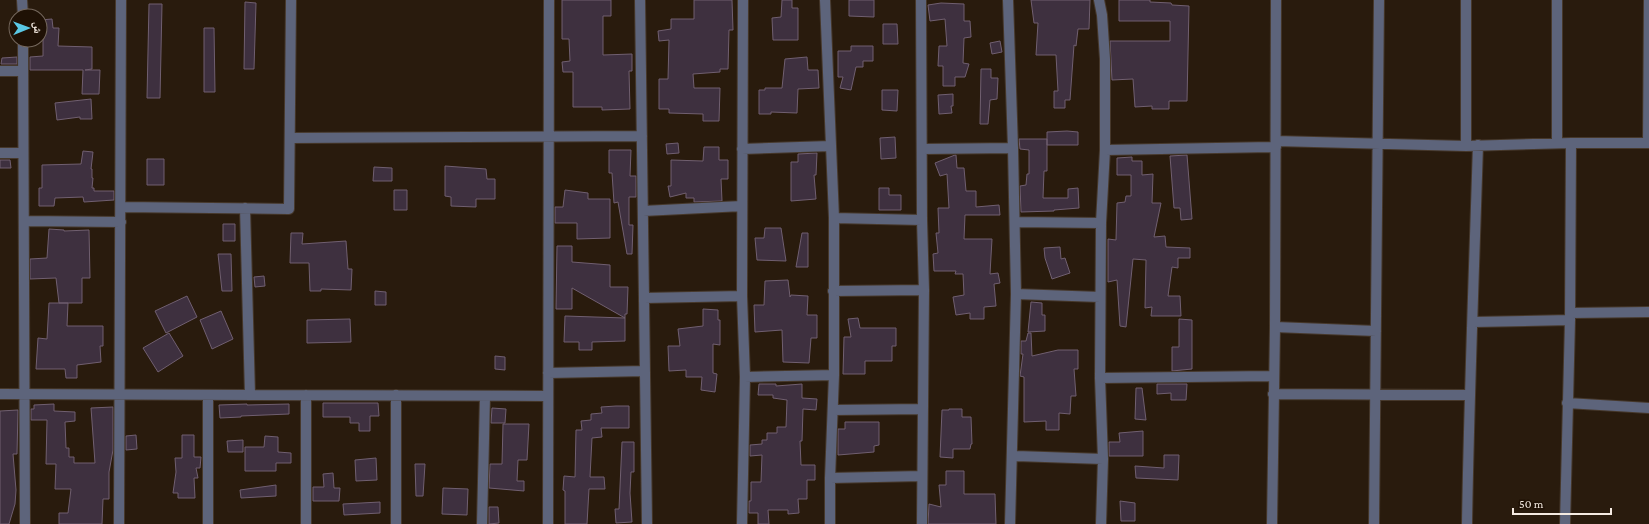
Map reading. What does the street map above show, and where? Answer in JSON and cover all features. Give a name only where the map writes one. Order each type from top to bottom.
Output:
[{"type":"street","points":[[119,524],[121,0]]},
{"type":"street","points":[[121,207],[289,209],[291,0]]},
{"type":"street","points":[[548,524],[549,0]]},
{"type":"street","points":[[640,0],[647,524]]},
{"type":"street","points":[[742,524],[745,377],[742,296],[743,0]]},
{"type":"street","points":[[825,0],[834,218],[834,375],[830,478],[830,524]]},
{"type":"street","points":[[921,0],[922,220],[924,290],[922,524]]},
{"type":"street","points":[[1008,0],[1016,294],[1010,524]]},
{"type":"street","points":[[1099,0],[1102,15],[1105,58],[1105,150],[1101,223],[1100,297],[1100,378],[1103,459],[1101,524]]},
{"type":"street","points":[[1272,524],[1273,376],[1275,327],[1276,0]]},
{"type":"street","points":[[1374,524],[1379,0]]},
{"type":"street","points":[[1466,0],[1466,146]]},
{"type":"street","points":[[1557,143],[1558,0]]},
{"type":"street","points":[[1105,150],[1276,144],[1466,146],[1557,143],[1648,143],[1649,0]]},
{"type":"street","points":[[23,48],[25,524]]},
{"type":"street","points":[[0,71],[23,71]]},
{"type":"street","points":[[290,138],[642,136]]},
{"type":"street","points":[[1565,524],[1570,316],[1571,143]]},
{"type":"street","points":[[1468,524],[1469,394],[1473,322],[1478,145]]},
{"type":"street","points":[[742,149],[830,146]]},
{"type":"street","points":[[922,149],[1013,148]]},
{"type":"street","points":[[0,153],[24,153]]},
{"type":"street","points":[[643,211],[742,206]]},
{"type":"street","points":[[245,208],[250,395]]},
{"type":"street","points":[[834,218],[922,220]]},
{"type":"street","points":[[24,221],[121,222]]},
{"type":"street","points":[[1015,222],[1101,223]]},
{"type":"street","points":[[833,291],[924,290]]},
{"type":"street","points":[[1016,294],[1100,297]]},
{"type":"street","points":[[644,298],[742,296]]},
{"type":"street","points":[[1473,322],[1649,312]]},
{"type":"street","points":[[1275,327],[1376,331]]},
{"type":"street","points":[[548,373],[645,370]]},
{"type":"street","points":[[745,377],[834,375]]},
{"type":"street","points":[[1100,378],[1273,376]]},
{"type":"street","points":[[0,394],[548,396]]},
{"type":"street","points":[[1273,394],[1469,394]]},
{"type":"street","points":[[208,395],[208,524]]},
{"type":"street","points":[[306,395],[306,524]]},
{"type":"street","points":[[396,395],[396,524]]},
{"type":"street","points":[[482,524],[485,396]]},
{"type":"street","points":[[1567,403],[1649,408]]},
{"type":"street","points":[[833,410],[923,409]]},
{"type":"street","points":[[1012,456],[1103,459]]},
{"type":"street","points":[[830,478],[922,476]]},
{"type":"building","points":[[562,0],[611,0],[611,16],[603,16],[603,55],[632,54],[632,71],[629,71],[630,109],[602,110],[602,107],[573,107],[573,72],[563,72],[562,62],[570,61],[569,39],[562,39]]},
{"type":"building","points":[[694,0],[732,0],[733,30],[729,30],[728,69],[720,69],[720,72],[693,74],[694,88],[720,88],[719,121],[703,121],[703,114],[669,113],[669,109],[659,109],[659,79],[668,79],[669,40],[659,41],[658,31],[671,29],[671,19],[694,19]]},
{"type":"building","points":[[782,0],[792,0],[792,8],[798,8],[798,40],[773,40],[772,18],[781,17]]},
{"type":"building","points":[[849,0],[874,0],[874,17],[849,16]]},
{"type":"building","points":[[1031,0],[1090,0],[1089,29],[1078,29],[1076,46],[1074,45],[1070,100],[1065,100],[1065,108],[1054,108],[1054,91],[1058,91],[1056,55],[1036,55],[1038,23],[1034,23]]},
{"type":"building","points":[[1119,0],[1150,0],[1150,2],[1189,6],[1187,101],[1169,101],[1169,109],[1152,109],[1152,106],[1135,107],[1133,79],[1112,80],[1110,41],[1170,41],[1170,21],[1119,21]]},
{"type":"building","points":[[245,2],[256,3],[254,69],[244,69]]},
{"type":"building","points":[[941,3],[964,4],[964,21],[970,21],[971,37],[964,38],[963,63],[969,64],[965,77],[955,77],[955,86],[943,86],[943,66],[938,66],[939,46],[947,46],[945,19],[930,21],[928,5]]},
{"type":"building","points":[[149,4],[162,4],[160,98],[147,98]]},
{"type":"building","points":[[48,19],[52,19],[53,28],[59,28],[58,46],[92,47],[92,69],[85,70],[100,70],[99,94],[82,94],[83,70],[30,70],[30,57],[43,56],[43,48],[48,48]]},
{"type":"building","points":[[883,24],[897,24],[898,44],[883,44]]},
{"type":"building","points":[[204,28],[214,28],[215,92],[204,92]]},
{"type":"building","points":[[1000,41],[1002,52],[992,54],[990,43]]},
{"type":"building","points":[[851,46],[873,46],[873,61],[863,61],[863,67],[856,67],[851,90],[840,88],[843,77],[838,77],[838,51],[851,51]]},
{"type":"building","points":[[17,57],[17,64],[1,64],[2,58]]},
{"type":"building","points":[[807,57],[808,70],[818,70],[819,88],[798,89],[797,113],[771,112],[771,114],[759,114],[759,90],[765,90],[765,88],[782,88],[785,59]]},
{"type":"building","points":[[981,69],[991,69],[991,78],[998,78],[997,99],[990,100],[988,124],[980,124]]},
{"type":"building","points":[[882,90],[898,90],[897,111],[882,110]]},
{"type":"building","points":[[953,94],[953,106],[951,106],[952,113],[939,114],[938,95]]},
{"type":"building","points":[[91,99],[92,119],[80,119],[80,117],[57,120],[55,103]]},
{"type":"building","points":[[1047,132],[1078,132],[1078,145],[1047,145]]},
{"type":"building","points":[[895,137],[896,158],[881,159],[880,138]]},
{"type":"building","points":[[1019,139],[1047,139],[1047,171],[1044,171],[1043,198],[1068,198],[1068,189],[1078,188],[1079,208],[1054,211],[1021,212],[1020,186],[1026,185],[1027,174],[1029,174],[1029,150],[1020,149]]},
{"type":"building","points":[[678,143],[679,153],[667,154],[666,144]]},
{"type":"building","points":[[704,147],[719,147],[719,160],[728,160],[728,179],[721,179],[722,201],[694,202],[694,198],[686,198],[686,193],[670,197],[668,186],[671,186],[671,160],[703,161]]},
{"type":"building","points":[[609,150],[631,150],[630,176],[636,176],[636,197],[629,197],[629,225],[633,225],[632,254],[627,254],[618,202],[614,203],[612,173],[609,173]]},
{"type":"building","points":[[83,151],[93,152],[91,169],[93,178],[92,188],[94,188],[94,191],[114,191],[114,200],[84,202],[83,197],[55,198],[54,206],[39,206],[39,188],[42,188],[42,165],[81,164]]},
{"type":"building","points":[[817,153],[816,175],[814,175],[816,199],[791,201],[791,162],[798,162],[798,154]]},
{"type":"building","points":[[955,155],[957,168],[964,168],[966,191],[976,191],[976,207],[999,205],[1000,215],[965,215],[964,239],[992,239],[990,274],[998,273],[1000,283],[994,284],[996,306],[984,307],[984,319],[970,319],[970,313],[956,315],[953,297],[964,295],[963,274],[955,274],[956,271],[934,271],[933,254],[938,253],[936,233],[939,233],[938,208],[949,208],[947,174],[940,176],[935,163]]},
{"type":"building","points":[[1187,155],[1192,219],[1181,220],[1180,208],[1174,208],[1170,156]]},
{"type":"building","points":[[1132,157],[1132,161],[1142,161],[1142,175],[1153,174],[1152,203],[1161,203],[1154,237],[1165,236],[1166,247],[1190,248],[1190,258],[1178,258],[1178,268],[1172,267],[1168,296],[1180,296],[1181,316],[1151,316],[1152,307],[1145,308],[1146,260],[1133,259],[1126,327],[1120,326],[1117,280],[1108,282],[1108,239],[1116,240],[1117,203],[1125,202],[1126,196],[1131,196],[1131,175],[1117,175],[1117,158]]},
{"type":"building","points":[[147,159],[164,159],[164,185],[147,185]]},
{"type":"building","points":[[0,160],[10,160],[11,168],[0,168]]},
{"type":"building","points":[[445,166],[486,169],[487,179],[495,179],[495,199],[476,199],[476,207],[451,206],[451,197],[445,196]]},
{"type":"building","points":[[374,167],[392,168],[392,181],[373,181]]},
{"type":"building","points":[[879,188],[889,188],[889,195],[901,195],[901,210],[879,210]]},
{"type":"building","points":[[394,190],[407,190],[407,210],[394,210]]},
{"type":"building","points":[[565,190],[588,193],[588,199],[610,199],[610,238],[577,239],[577,223],[555,223],[555,207],[563,207]]},
{"type":"building","points":[[223,224],[235,224],[235,241],[223,241]]},
{"type":"building","points":[[765,228],[781,228],[786,261],[757,260],[755,238],[764,238]]},
{"type":"building","points":[[49,229],[64,231],[89,230],[90,278],[82,278],[82,303],[59,303],[56,278],[30,279],[30,259],[47,258]]},
{"type":"building","points":[[291,233],[303,233],[302,244],[346,241],[348,269],[352,269],[351,290],[321,289],[321,291],[310,291],[309,263],[290,263]]},
{"type":"building","points":[[802,233],[808,233],[808,267],[796,267]]},
{"type":"building","points":[[557,246],[572,246],[572,262],[610,265],[610,287],[628,287],[627,314],[625,314],[625,318],[572,288],[572,309],[556,309]]},
{"type":"building","points":[[1060,247],[1061,259],[1065,258],[1070,273],[1052,279],[1045,258],[1044,248]]},
{"type":"building","points":[[218,254],[231,254],[232,291],[222,291]]},
{"type":"building","points":[[264,276],[265,286],[255,287],[254,277]]},
{"type":"building","points":[[788,280],[790,297],[791,295],[808,296],[807,315],[817,315],[817,338],[811,338],[809,363],[783,362],[782,330],[755,332],[754,305],[764,305],[765,281]]},
{"type":"building","points":[[375,291],[386,292],[386,305],[375,305]]},
{"type":"building","points":[[187,296],[197,317],[166,333],[155,311]]},
{"type":"building","points":[[1031,302],[1042,303],[1042,315],[1045,315],[1045,331],[1028,332]]},
{"type":"building","points":[[49,303],[68,303],[67,326],[103,326],[103,346],[100,346],[101,362],[77,365],[77,378],[66,378],[65,369],[36,369],[38,338],[47,339]]},
{"type":"building","points":[[703,309],[718,310],[718,320],[720,320],[720,345],[713,344],[713,373],[717,374],[715,392],[701,390],[702,377],[686,377],[686,370],[669,371],[668,346],[680,346],[678,329],[703,326]]},
{"type":"building","points":[[221,311],[233,339],[212,349],[200,320]]},
{"type":"building","points":[[565,316],[625,318],[625,341],[592,342],[592,350],[579,350],[579,342],[564,342]]},
{"type":"building","points":[[858,318],[860,328],[896,328],[896,346],[892,346],[892,361],[865,361],[865,374],[843,374],[844,337],[851,337],[848,319]]},
{"type":"building","points":[[350,319],[351,342],[307,343],[307,320]]},
{"type":"building","points":[[1179,319],[1192,320],[1192,369],[1172,371],[1172,347],[1179,347]]},
{"type":"building","points":[[169,333],[183,356],[158,372],[143,348]]},
{"type":"building","points":[[1028,333],[1031,333],[1032,356],[1058,350],[1078,350],[1078,369],[1074,369],[1076,396],[1071,396],[1070,414],[1059,413],[1059,430],[1046,430],[1046,421],[1024,422],[1024,377],[1020,376],[1023,354],[1021,354],[1021,341],[1026,341]]},
{"type":"building","points":[[495,356],[505,357],[505,370],[495,369]]},
{"type":"building","points":[[759,384],[776,384],[776,386],[802,384],[802,398],[817,399],[816,410],[803,409],[802,441],[800,441],[801,465],[815,465],[815,480],[807,480],[807,499],[798,499],[799,513],[788,514],[788,510],[768,510],[769,524],[758,524],[758,513],[749,513],[749,501],[751,501],[751,482],[761,482],[762,455],[750,456],[750,445],[762,444],[762,440],[767,440],[767,433],[777,433],[777,427],[786,427],[787,400],[773,398],[773,395],[758,395]]},
{"type":"building","points":[[1157,384],[1187,384],[1186,400],[1171,400],[1171,393],[1157,394]]},
{"type":"building","points":[[1136,388],[1142,388],[1146,420],[1135,419]]},
{"type":"building","points":[[323,403],[378,403],[379,416],[370,416],[370,431],[359,431],[359,423],[350,423],[350,417],[323,417]]},
{"type":"building","points":[[54,404],[54,411],[75,412],[75,421],[65,422],[66,448],[69,448],[69,457],[74,457],[74,463],[95,463],[91,408],[113,407],[113,450],[109,472],[109,499],[103,499],[102,524],[59,524],[59,513],[68,513],[71,489],[55,489],[56,464],[46,464],[47,420],[31,420],[31,409],[34,409],[34,405]]},
{"type":"building","points":[[289,404],[289,414],[220,418],[219,405]]},
{"type":"building","points":[[629,406],[629,428],[601,428],[602,437],[592,438],[590,477],[604,477],[605,489],[589,489],[587,524],[565,524],[565,491],[563,490],[564,476],[575,477],[576,430],[582,430],[581,421],[591,420],[591,414],[602,413],[601,407]]},
{"type":"building","points":[[492,408],[506,409],[505,423],[491,423]]},
{"type":"building","points":[[962,409],[962,417],[971,417],[972,444],[970,449],[953,449],[953,458],[940,457],[942,410]]},
{"type":"building","points":[[18,410],[17,454],[13,454],[16,490],[15,504],[9,524],[0,524],[0,411]]},
{"type":"building","points":[[845,422],[879,422],[879,445],[874,446],[874,452],[838,455],[838,429],[845,429]]},
{"type":"building","points":[[503,424],[529,424],[527,460],[518,460],[517,481],[524,481],[524,491],[489,488],[490,464],[502,464]]},
{"type":"building","points":[[1143,431],[1143,456],[1109,456],[1109,442],[1120,442],[1119,433]]},
{"type":"building","points":[[136,435],[137,449],[126,450],[126,436]]},
{"type":"building","points":[[182,435],[194,435],[194,457],[201,457],[200,468],[196,468],[198,478],[194,478],[195,498],[178,498],[178,493],[173,493],[176,472],[175,458],[182,458]]},
{"type":"building","points":[[265,436],[278,437],[278,452],[291,453],[291,463],[276,463],[276,471],[245,471],[245,447],[264,447]]},
{"type":"building","points":[[243,440],[243,452],[228,452],[227,441]]},
{"type":"building","points":[[622,442],[634,442],[634,472],[631,472],[630,493],[632,522],[616,523],[615,509],[619,509]]},
{"type":"building","points":[[1164,455],[1179,455],[1178,480],[1136,478],[1135,466],[1164,468]]},
{"type":"building","points":[[376,458],[377,480],[356,481],[355,460]]},
{"type":"building","points":[[415,464],[425,464],[423,496],[416,496]]},
{"type":"building","points":[[946,471],[964,471],[964,494],[995,494],[996,524],[928,524],[929,504],[941,507],[939,485],[946,485]]},
{"type":"building","points":[[333,473],[334,488],[340,488],[339,501],[313,501],[313,487],[324,487],[323,474]]},
{"type":"building","points":[[276,485],[276,496],[241,498],[240,490]]},
{"type":"building","points":[[443,488],[468,489],[467,515],[442,514]]},
{"type":"building","points":[[1120,501],[1135,503],[1135,521],[1121,521]]},
{"type":"building","points":[[380,502],[380,513],[344,515],[343,504]]},
{"type":"building","points":[[489,507],[498,507],[499,523],[489,524]]}]
